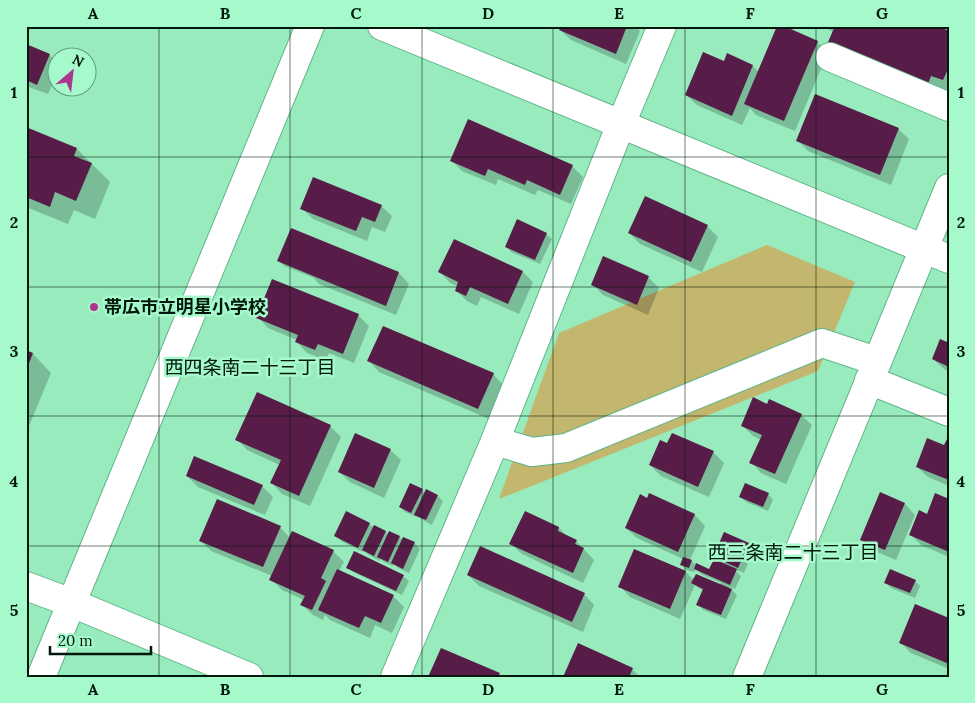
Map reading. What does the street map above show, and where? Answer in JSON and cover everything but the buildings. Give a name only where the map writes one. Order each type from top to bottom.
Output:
[{"type":"street","points":[[42,677],[310,26]]},
{"type":"street","points":[[382,26],[949,259]]},
{"type":"street","points":[[395,677],[495,441],[662,26]]},
{"type":"street","points":[[830,57],[949,107]]},
{"type":"street","points":[[747,677],[949,188]]},
{"type":"street","points":[[495,441],[532,452],[566,448],[822,343],[949,412]]},
{"type":"street","points":[[26,586],[72,603],[249,677]]},
{"type":"shaded area","points":[[767,245],[855,282],[818,371],[499,499],[559,333]]},
{"type":"place","name":"帯広市立明星小学校","points":[[94,307]]},
{"type":"district","name":"西四条南二十三丁目","points":[[250,367]]},
{"type":"district","name":"西三条南二十三丁目","points":[[793,552]]}]
